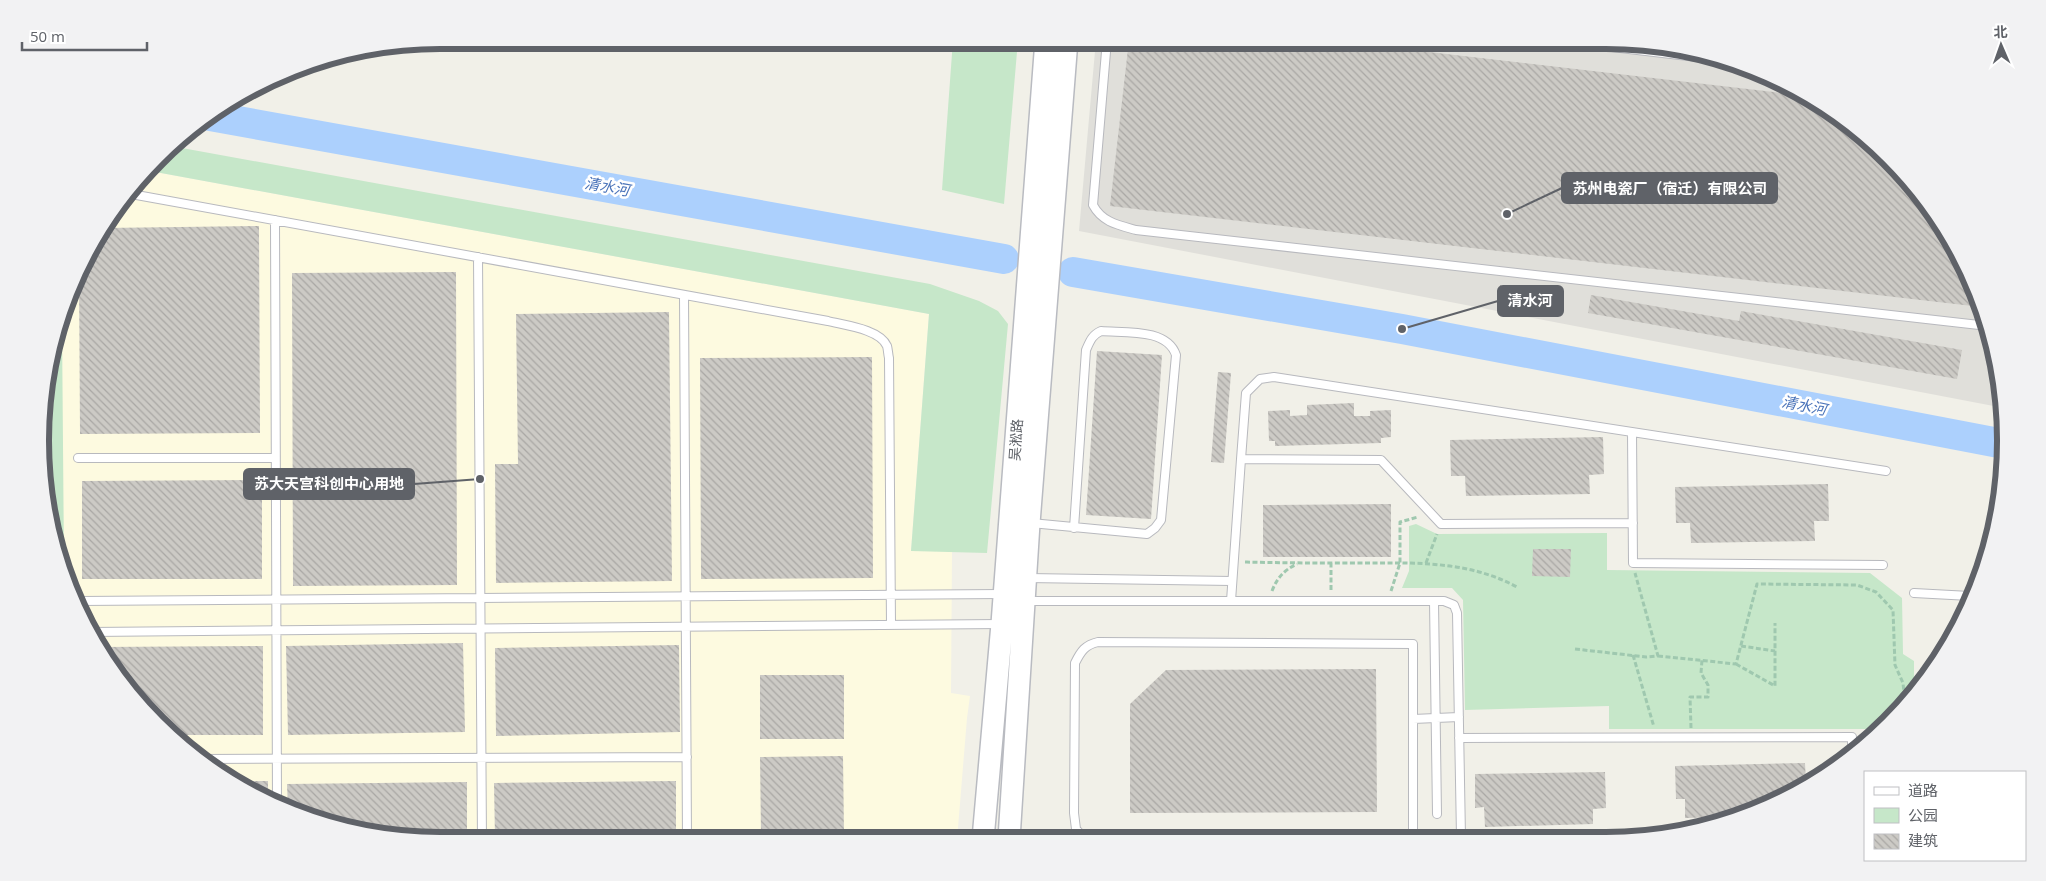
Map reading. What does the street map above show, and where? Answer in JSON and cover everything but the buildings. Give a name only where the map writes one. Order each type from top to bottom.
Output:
[{"type":"main road","name":"吴淞路","points":[[984,832],[1015,591],[1045,49]]},
{"type":"main road","name":"吴淞路","points":[[1015,591],[1029,523],[1066,49]]},
{"type":"main road","name":"吴淞路","points":[[1008,832],[1012,624]]},
{"type":"lane","points":[[1106,49],[1093,205],[1098,215],[1111,223],[1136,230],[1979,325]]},
{"type":"lane","points":[[1649,51],[1665,53]]},
{"type":"lane","points":[[136,195],[828,321],[861,329],[880,338],[887,346],[889,358],[891,625]]},
{"type":"lane","points":[[275,220],[277,796]]},
{"type":"lane","points":[[478,257],[482,832]]},
{"type":"lane","points":[[684,295],[687,832]]},
{"type":"lane","points":[[1029,523],[1074,528],[1147,534],[1155,528],[1161,520],[1176,355],[1174,347],[1167,340],[1156,335],[1101,331],[1094,334],[1086,350],[1074,528]]},
{"type":"lane","points":[[1231,601],[1246,393],[1260,379],[1274,377],[1886,471]]},
{"type":"lane","points":[[1632,432],[1633,563],[1883,565]]},
{"type":"lane","points":[[78,458],[275,458]]},
{"type":"lane","points":[[1241,459],[1381,460],[1440,524],[1632,523]]},
{"type":"lane","points":[[84,601],[891,595],[1232,580]]},
{"type":"lane","points":[[1015,591],[1231,601],[1444,601],[1454,605],[1457,613],[1460,832]]},
{"type":"lane","points":[[1914,593],[1965,596]]},
{"type":"lane","points":[[1434,601],[1437,814]]},
{"type":"lane","points":[[99,632],[1012,624]]},
{"type":"lane","points":[[1078,832],[1076,829],[1074,813],[1075,663],[1080,651],[1088,644],[1098,642],[1413,644],[1413,832]]},
{"type":"lane","points":[[1413,719],[1459,717]]},
{"type":"lane","points":[[1459,738],[1852,737],[1852,745]]},
{"type":"lane","points":[[214,760],[687,757]]},
{"type":"path","points":[[1388,601],[1400,563],[1400,522],[1431,513]]},
{"type":"path","points":[[1426,563],[1440,524]]},
{"type":"path","points":[[1234,562],[1426,563],[1467,568],[1500,578],[1516,587]]},
{"type":"path","points":[[1268,601],[1276,581],[1287,569],[1300,563]]},
{"type":"path","points":[[1331,563],[1331,601]]},
{"type":"path","points":[[1633,563],[1658,656]]},
{"type":"path","points":[[1736,664],[1757,584],[1857,585],[1876,592],[1893,610],[1895,664],[1903,683],[1905,693]]},
{"type":"path","points":[[1575,648],[1736,664],[1775,686],[1775,623]]},
{"type":"path","points":[[1741,646],[1775,651]]},
{"type":"path","points":[[1633,655],[1657,737]]},
{"type":"path","points":[[1691,737],[1690,697],[1708,697],[1708,685],[1701,673],[1702,660]]},
{"type":"shaded area","points":[[1095,49],[1606,49],[1657,52],[1682,56],[1707,62],[1755,79],[1801,101],[1864,146],[1900,182],[1931,223],[1957,267],[1984,339],[1990,364],[1995,406],[1079,231]]},
{"type":"shaded area","points":[[155,172],[929,314],[911,551],[952,551],[951,693],[970,696],[958,832],[415,831],[389,829],[339,819],[267,792],[245,780],[202,751],[163,718],[146,699],[101,636],[89,614],[70,566],[62,542],[52,492],[49,440],[50,415],[52,389],[62,339],[89,267],[115,223]]},
{"type":"green space","points":[[952,49],[1017,49],[1004,204],[942,190]]},
{"type":"green space","points":[[180,148],[930,284],[979,301],[998,311],[1008,324],[987,553],[911,551],[929,314],[155,172]]},
{"type":"green space","points":[[62,339],[64,548],[52,492],[49,440],[52,389]]},
{"type":"green space","points":[[1416,524],[1437,534],[1607,533],[1607,570],[1870,573],[1902,598],[1903,654],[1914,661],[1914,682],[1883,718],[1871,729],[1609,729],[1609,706],[1465,710],[1463,600],[1452,588],[1402,588],[1409,571],[1409,526]]},
{"type":"waterway","name":"清水河","points":[[219,118],[1004,259]]},
{"type":"waterway","name":"清水河","points":[[1073,272],[1402,329],[1997,443]]},
{"type":"place","name":"苏州电瓷厂（宿迁）有限公司","points":[[1507,214]]},
{"type":"place","name":"清水河","points":[[1402,329]]},
{"type":"place","name":"苏大天宫科创中心用地","points":[[480,479]]}]
